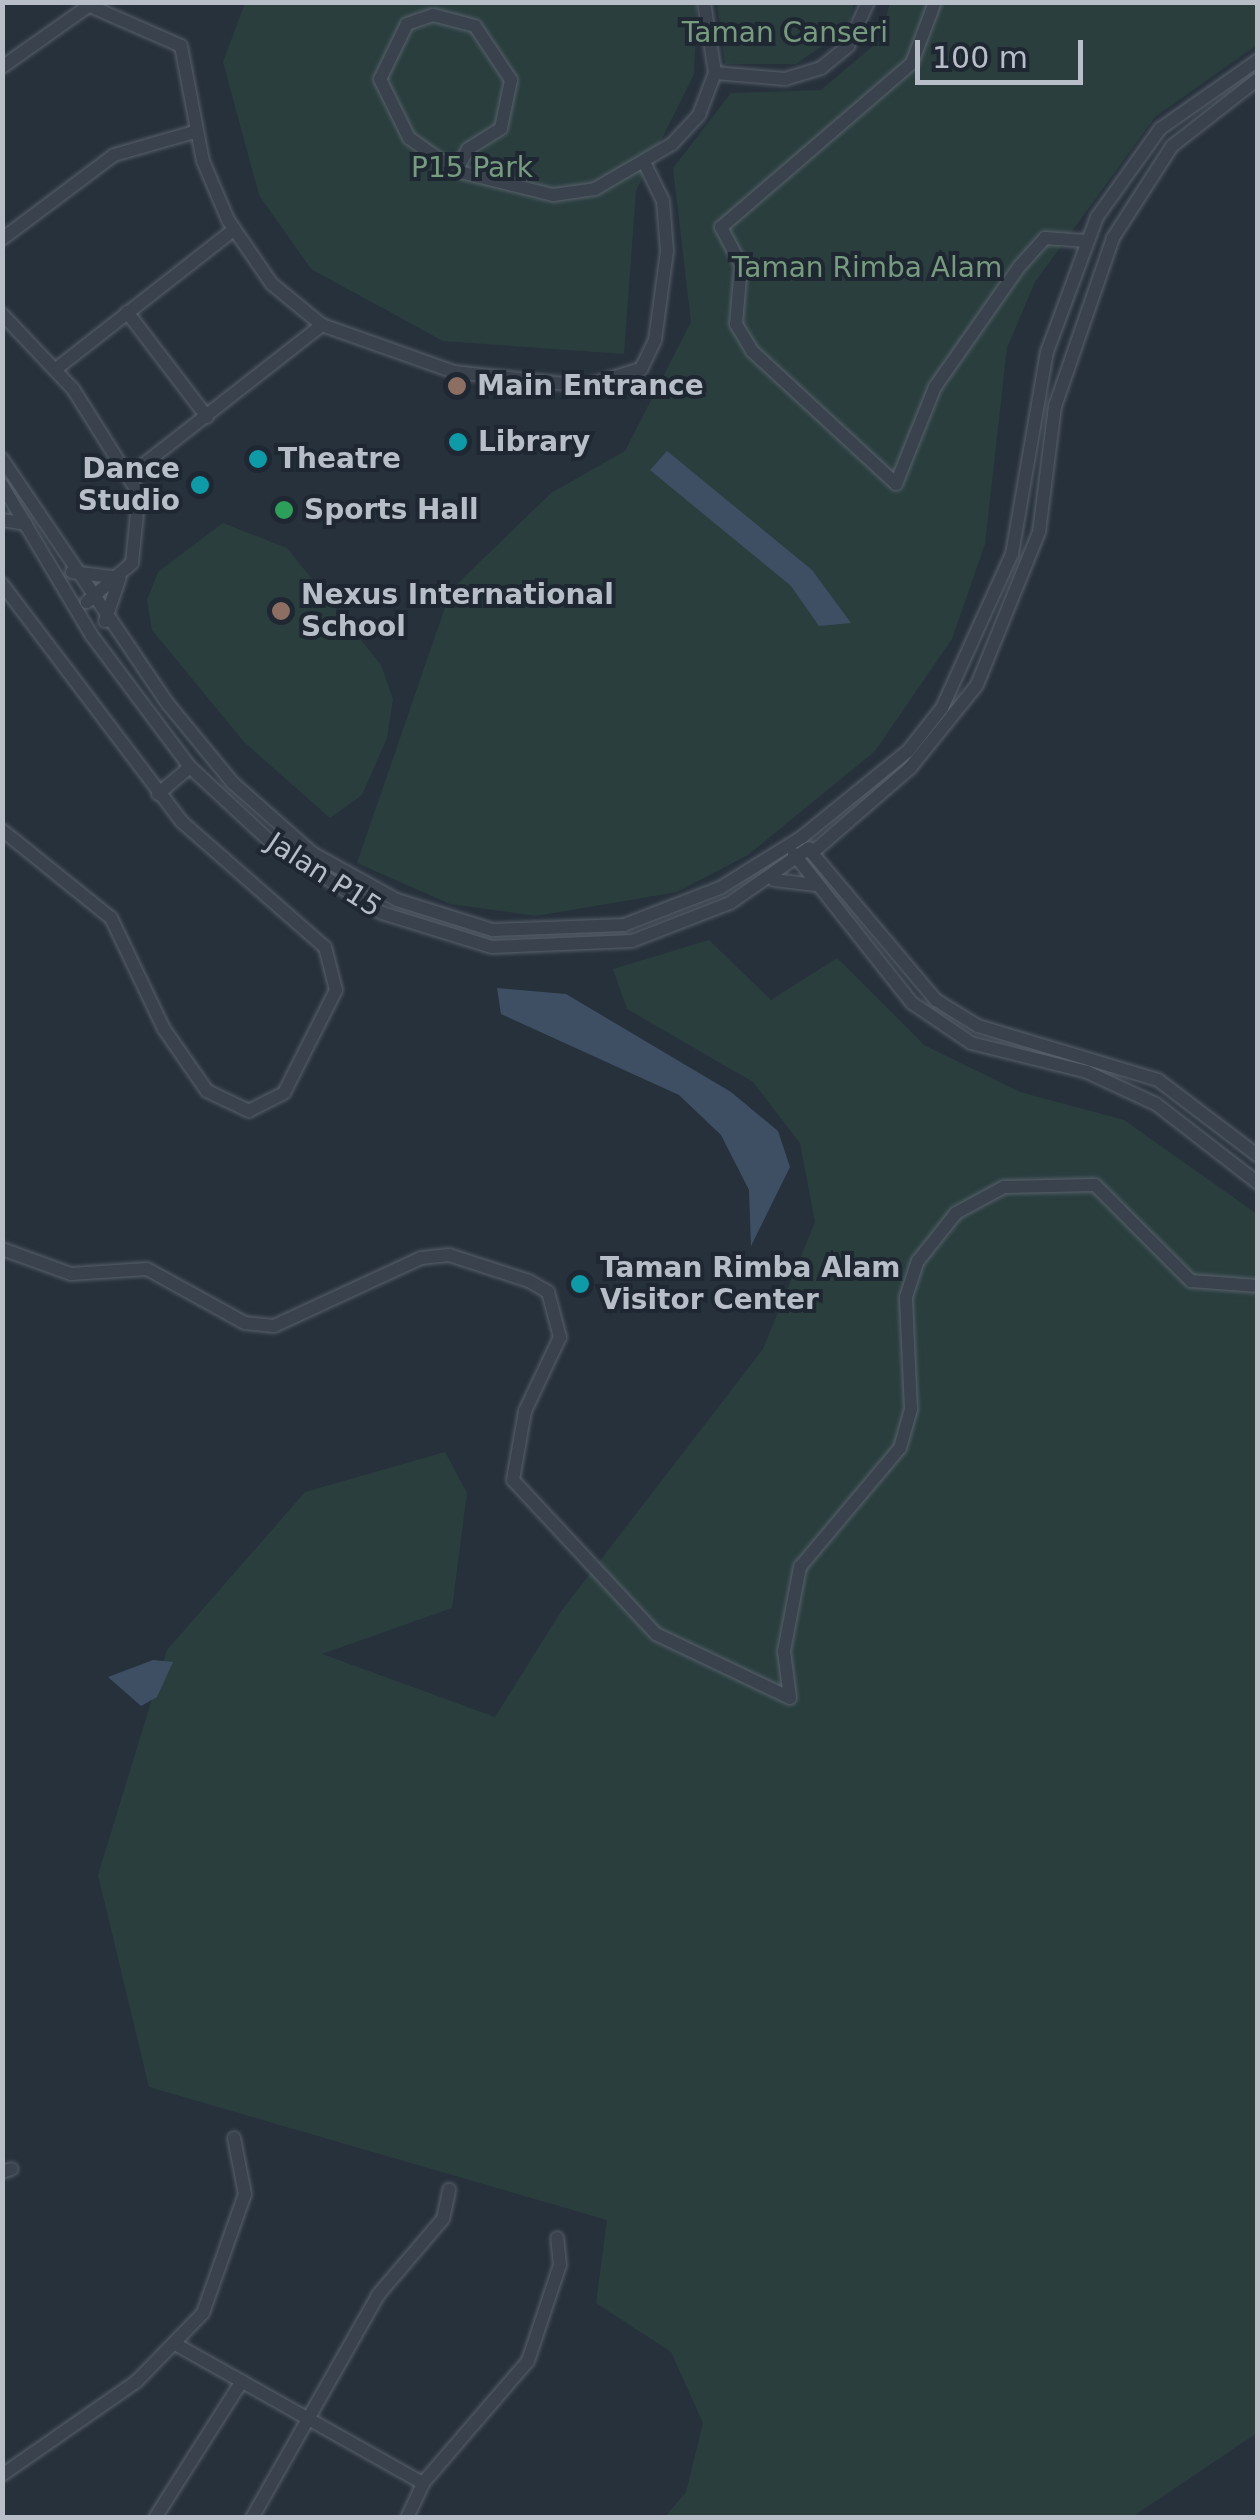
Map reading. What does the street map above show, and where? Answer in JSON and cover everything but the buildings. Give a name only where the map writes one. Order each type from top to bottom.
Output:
[{"type":"street","points":[[456,171],[468,149],[501,128],[511,80],[475,26],[417,18],[386,50],[381,92],[409,138],[456,171],[553,195],[595,189],[644,162],[699,115],[715,72],[704,2]]},
{"type":"street","points":[[715,72],[785,79],[821,68],[848,46],[868,2]]},
{"type":"street","points":[[935,2],[912,63],[722,227],[741,264],[736,324],[752,351],[896,484],[936,387],[1019,267],[1046,238],[1086,241]]},
{"type":"street","points":[[2,67],[92,4],[182,46],[194,132],[233,230],[272,284],[322,324],[471,376],[586,386],[631,377],[650,356],[666,276],[663,200],[644,162]]},
{"type":"street","name":"Jalan P15","points":[[2,459],[105,622],[233,782],[356,881],[493,930],[583,932],[681,907],[802,838],[908,751],[962,678],[1012,554],[1040,382],[1086,241],[1116,185],[1192,100],[1258,60]]},
{"type":"street","name":"Jalan P15","points":[[2,485],[76,608],[190,767],[275,846],[345,895],[437,936],[562,950],[686,926],[832,839],[910,768],[977,685],[1039,532],[1072,342],[1138,194],[1212,106],[1258,78]]},
{"type":"street","points":[[2,239],[114,156],[194,132]]},
{"type":"street","points":[[1116,185],[1138,194]]},
{"type":"street","points":[[56,370],[233,230]]},
{"type":"street","points":[[126,312],[207,417]]},
{"type":"street","points":[[2,314],[56,370],[130,475],[141,529],[105,622]]},
{"type":"street","points":[[130,475],[322,324]]},
{"type":"street","points":[[2,520],[26,524]]},
{"type":"street","points":[[72,572],[120,578]]},
{"type":"street","points":[[76,608],[120,578]]},
{"type":"street","points":[[2,830],[111,918],[164,1029],[207,1091],[230,1107],[266,1106],[284,1093],[311,1043],[335,973],[314,930],[228,865],[158,794],[4,587]]},
{"type":"street","points":[[962,678],[977,685]]},
{"type":"street","points":[[158,794],[190,767]]},
{"type":"street","points":[[802,838],[812,853],[821,881],[886,982],[942,1024],[1015,1059],[1112,1081],[1258,1183]]},
{"type":"street","points":[[821,881],[832,839]]},
{"type":"street","points":[[789,846],[936,1000],[978,1026],[1158,1080],[1258,1156]]},
{"type":"street","points":[[768,880],[821,881]]},
{"type":"street","points":[[345,895],[356,881]]},
{"type":"street","points":[[2,1248],[71,1274],[146,1269],[246,1323],[274,1326],[421,1258],[449,1254],[529,1280],[548,1292],[560,1337],[526,1411],[513,1480],[656,1634],[790,1698],[784,1651],[800,1567],[900,1448],[911,1409],[906,1297],[918,1261],[956,1212],[1004,1187],[1095,1185],[1190,1280],[1258,1286]]},
{"type":"street","points":[[2,2475],[176,2344],[203,2313],[236,2238],[245,2165],[234,2138]]},
{"type":"street","points":[[252,2518],[314,2422],[378,2295],[443,2218],[449,2190]]},
{"type":"street","points":[[406,2518],[423,2483],[528,2361],[560,2264],[556,2238]]},
{"type":"street","points":[[176,2344],[423,2483]]},
{"type":"street","points":[[155,2518],[242,2381]]},
{"type":"green space","name":"Taman Canseri","points":[[717,2],[854,3],[848,28],[796,64],[725,64]]},
{"type":"green space","name":"P15 Park","points":[[245,3],[697,3],[694,74],[636,191],[624,354],[443,341],[311,269],[259,195],[223,62]]},
{"type":"green space","name":"Taman Rimba Alam","points":[[890,3],[1257,3],[1257,45],[1155,117],[1035,282],[1007,348],[985,544],[952,639],[875,751],[748,855],[677,892],[536,916],[450,904],[357,863],[451,590],[551,493],[625,451],[691,322],[673,168],[731,93],[821,90],[879,41]]},
{"type":"green space","points":[[223,523],[287,548],[381,665],[393,699],[387,738],[362,795],[330,818],[244,742],[152,630],[147,600],[158,572]]},
{"type":"green space","points":[[709,940],[771,1000],[837,958],[924,1045],[1020,1092],[1124,1120],[1257,1214],[1257,2433],[1132,2517],[665,2517],[686,2492],[703,2423],[671,2352],[596,2303],[607,2220],[149,2087],[98,1875],[167,1650],[305,1492],[445,1452],[467,1493],[452,1608],[322,1654],[495,1717],[562,1610],[763,1349],[815,1222],[800,1143],[753,1082],[627,1009],[613,969]]},
{"type":"water","points":[[667,451],[812,570],[851,623],[819,626],[791,586],[650,470]]},
{"type":"water","points":[[497,988],[566,994],[731,1092],[778,1131],[790,1167],[751,1246],[749,1190],[721,1135],[679,1095],[501,1014]]},
{"type":"water","points":[[153,1660],[173,1662],[157,1697],[141,1706],[108,1677]]},
{"type":"place","name":"Main Entrance","points":[[457,386]]},
{"type":"place","name":"Library","points":[[458,442]]},
{"type":"place","name":"Theatre","points":[[258,459]]},
{"type":"place","name":"Dance Studio","points":[[200,485]]},
{"type":"place","name":"Sports Hall","points":[[284,510]]},
{"type":"place","name":"Nexus International School","points":[[281,611]]},
{"type":"place","name":"Taman Rimba Alam Visitor Center","points":[[580,1284]]}]
